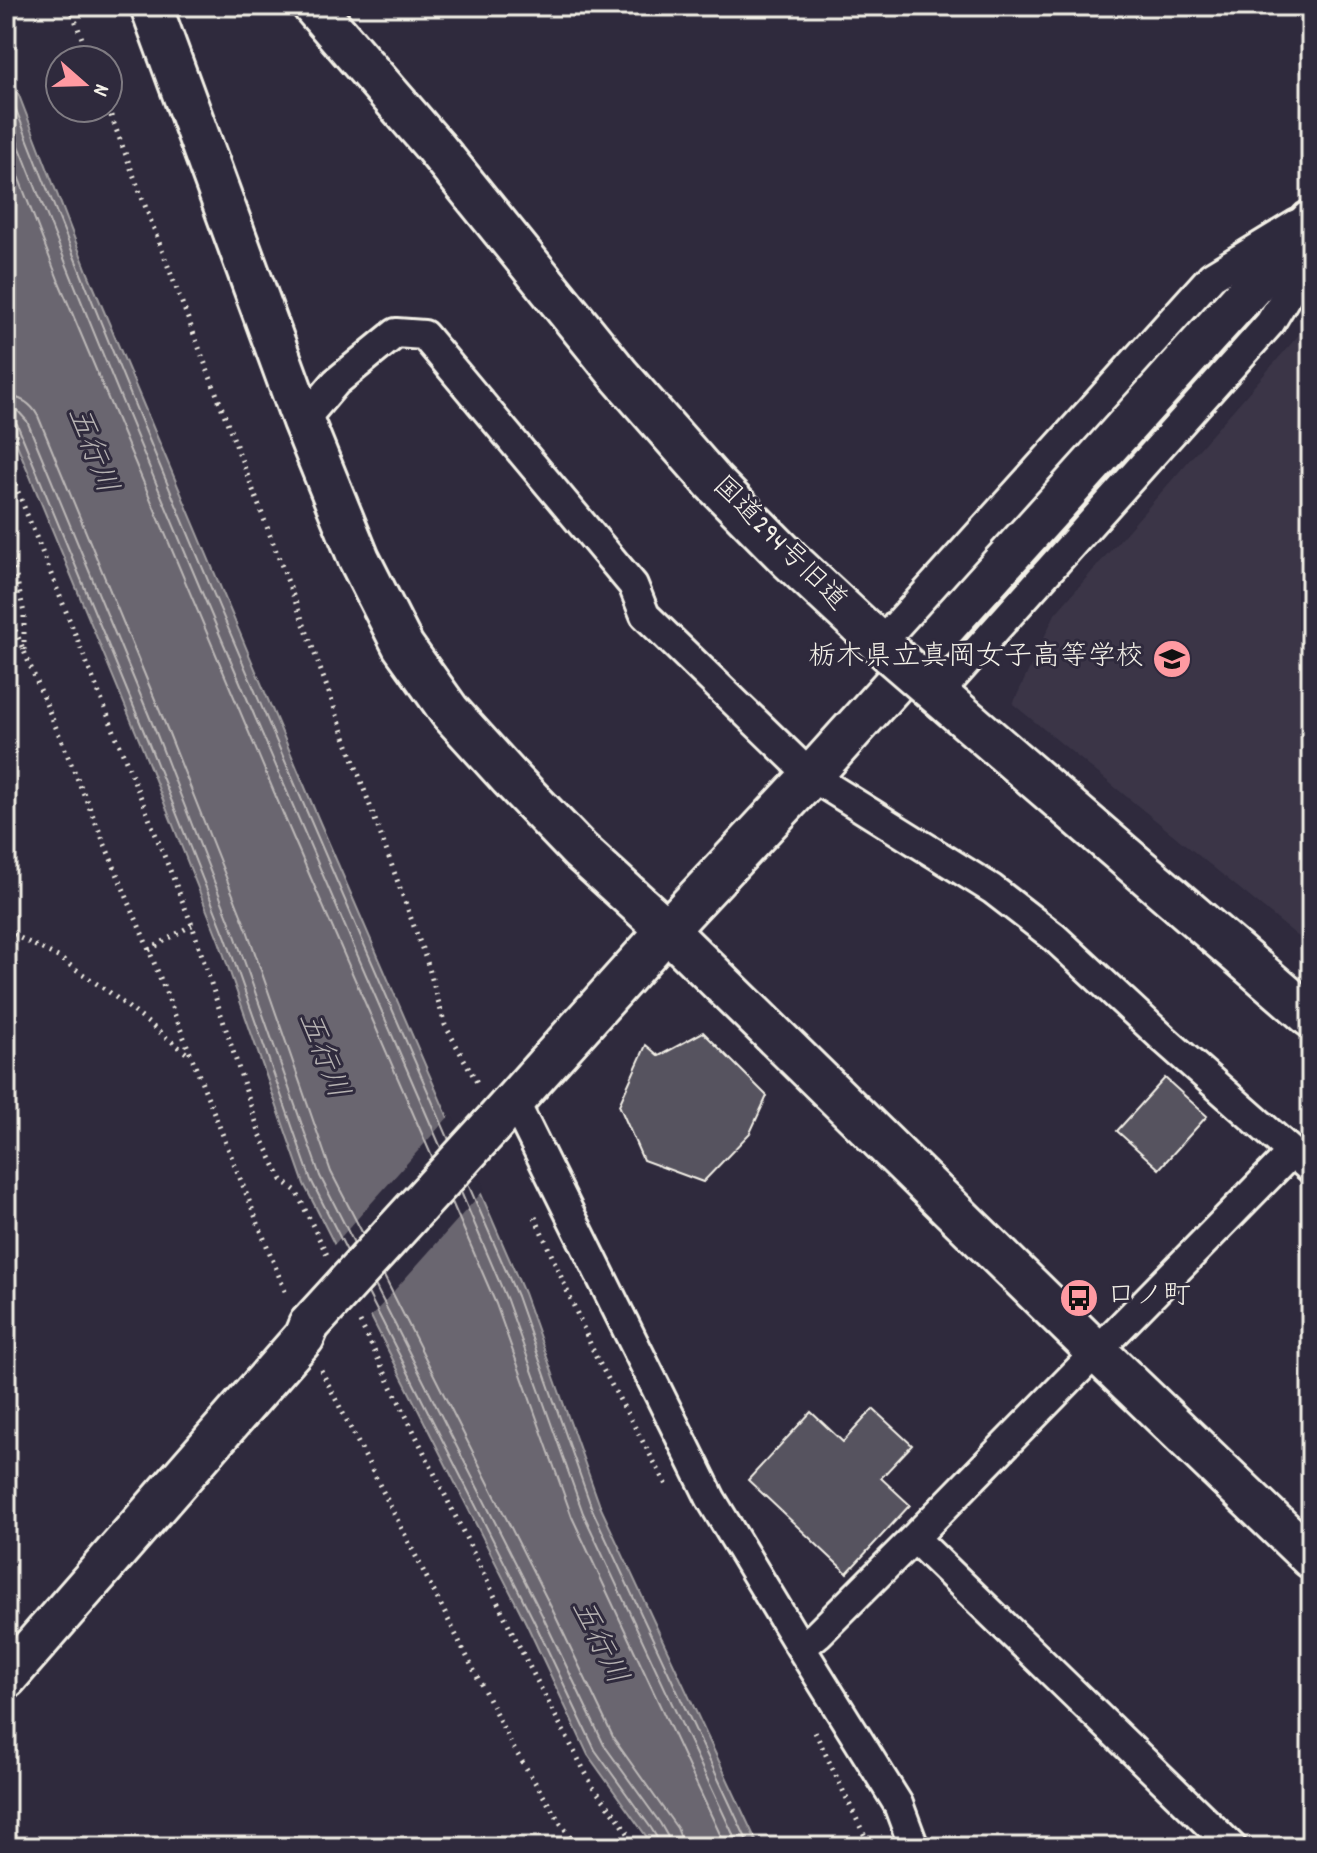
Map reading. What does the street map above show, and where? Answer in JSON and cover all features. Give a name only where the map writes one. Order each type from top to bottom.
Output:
[{"type":"street","name":"国道294号旧道","points":[[313,6],[435,147],[620,376],[714,483],[789,559],[886,649],[1311,1017]]},
{"type":"street","points":[[157,16],[303,421],[359,559],[403,646],[450,712],[579,850],[667,930],[1311,1558]]},
{"type":"street","points":[[886,649],[1212,276],[1311,215]]},
{"type":"street","points":[[6,1678],[307,1331],[495,1105],[667,930],[811,776],[1311,221]]},
{"type":"street","points":[[933,690],[1270,323],[1302,270],[1311,245]]},
{"type":"street","points":[[303,421],[336,382],[396,333],[424,335],[633,585],[645,615],[811,776],[992,889],[1042,927],[1301,1160],[1096,1351],[914,1538],[801,1648]]},
{"type":"street","points":[[495,1105],[711,1499],[898,1804],[914,1847]]},
{"type":"street","points":[[914,1538],[1232,1847]]},
{"type":"path","points":[[70,6],[84,44]]},
{"type":"path","points":[[114,124],[305,627],[428,965],[445,1025],[495,1105]]},
{"type":"path","points":[[6,462],[192,925],[260,1134],[282,1180],[296,1191],[329,1258]]},
{"type":"path","points":[[6,530],[24,613],[24,654]]},
{"type":"path","points":[[6,608],[149,950],[262,1238],[513,1747],[578,1847]]},
{"type":"path","points":[[149,950],[192,925]]},
{"type":"path","points":[[6,931],[58,957],[190,1056]]},
{"type":"path","points":[[355,1312],[526,1660],[593,1787],[637,1847]]},
{"type":"shaded area","name":"栃木県立真岡女子高等学校","points":[[1311,321],[1311,947],[1013,704],[1055,614]]},
{"type":"water","name":"五行川","points":[[6,62],[87,271],[318,818],[524,1293],[600,1506],[759,1847],[654,1847],[588,1755],[526,1623],[304,1184],[219,941],[6,418]]},
{"type":"pier","points":[[451,1114],[484,1190],[368,1320],[332,1247]]},
{"type":"building","points":[[703,1032],[767,1096],[750,1133],[703,1182],[643,1160],[619,1105],[646,1045],[659,1056]]},
{"type":"building","points":[[1165,1078],[1207,1116],[1159,1169],[1117,1131]]},
{"type":"building","points":[[873,1409],[912,1445],[881,1478],[910,1505],[847,1573],[748,1480],[811,1412],[843,1442]]},
{"type":"place","name":"栃木県立真岡女子高等学校","points":[[1172,659]]},
{"type":"place","name":"口ノ町","points":[[1079,1298]]}]
